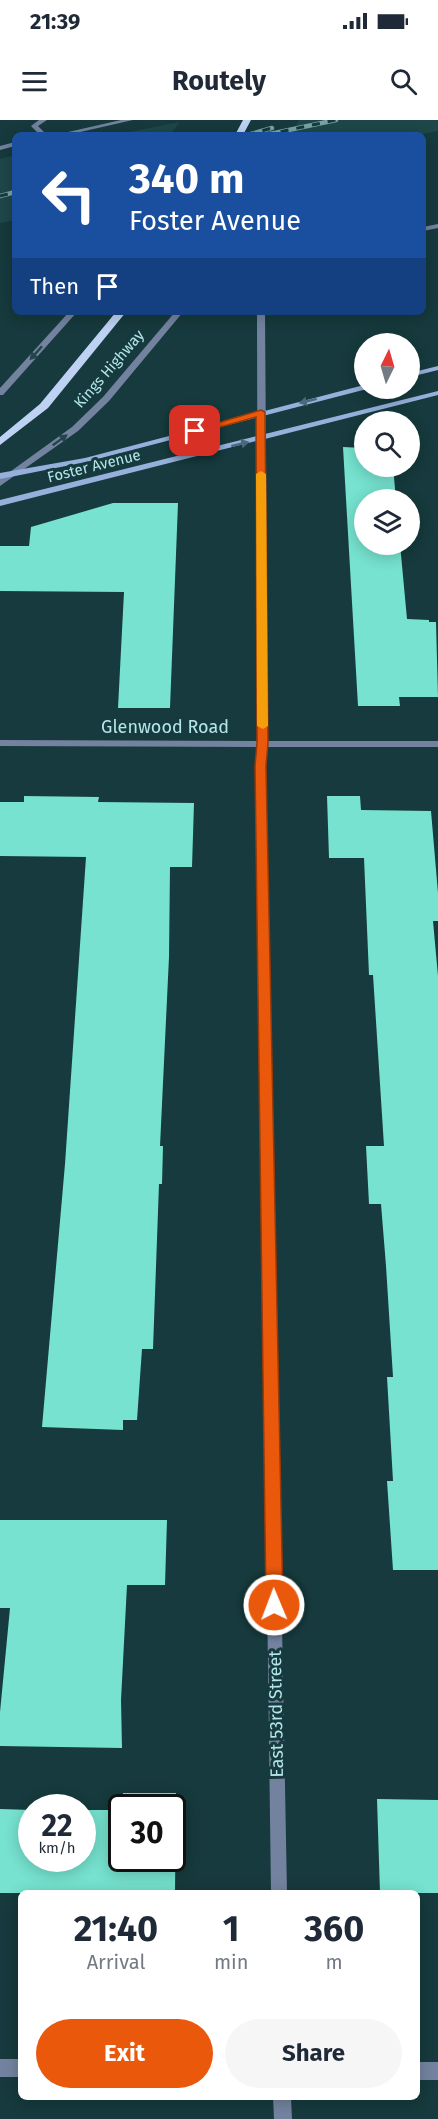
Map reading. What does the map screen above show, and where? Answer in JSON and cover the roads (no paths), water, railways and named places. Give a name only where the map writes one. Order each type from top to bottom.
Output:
[{"type":"main road","name":"Kings Highway","points":[[0,442],[45,406],[119,315]]},
{"type":"main road","points":[[420,372],[438,368]]},
{"type":"main road","name":"Foster Avenue","points":[[0,476],[86,460],[261,412],[354,389]]},
{"type":"main road","name":"Foster Avenue","points":[[0,503],[261,440],[438,393]]},
{"type":"street","points":[[41,132],[34,126],[44,120]]},
{"type":"street","points":[[72,132],[130,120]]},
{"type":"street","points":[[0,393],[70,315]]},
{"type":"street","name":"Kings Highway","points":[[0,483],[75,429],[106,399],[176,315]]},
{"type":"street","name":"East 53rd Street","points":[[261,315],[263,743],[261,790],[279,1890]]},
{"type":"street","name":"Glenwood Road","points":[[0,742],[438,744]]},
{"type":"street","points":[[0,2068],[18,2068]]},
{"type":"street","points":[[420,2071],[438,2071]]},
{"type":"street","points":[[282,2100],[283,2119]]},
{"type":"railway","points":[[279,132],[336,120]]},
{"type":"railway","points":[[258,132],[272,128]]},
{"type":"railway","points":[[0,196],[12,193]]}]
